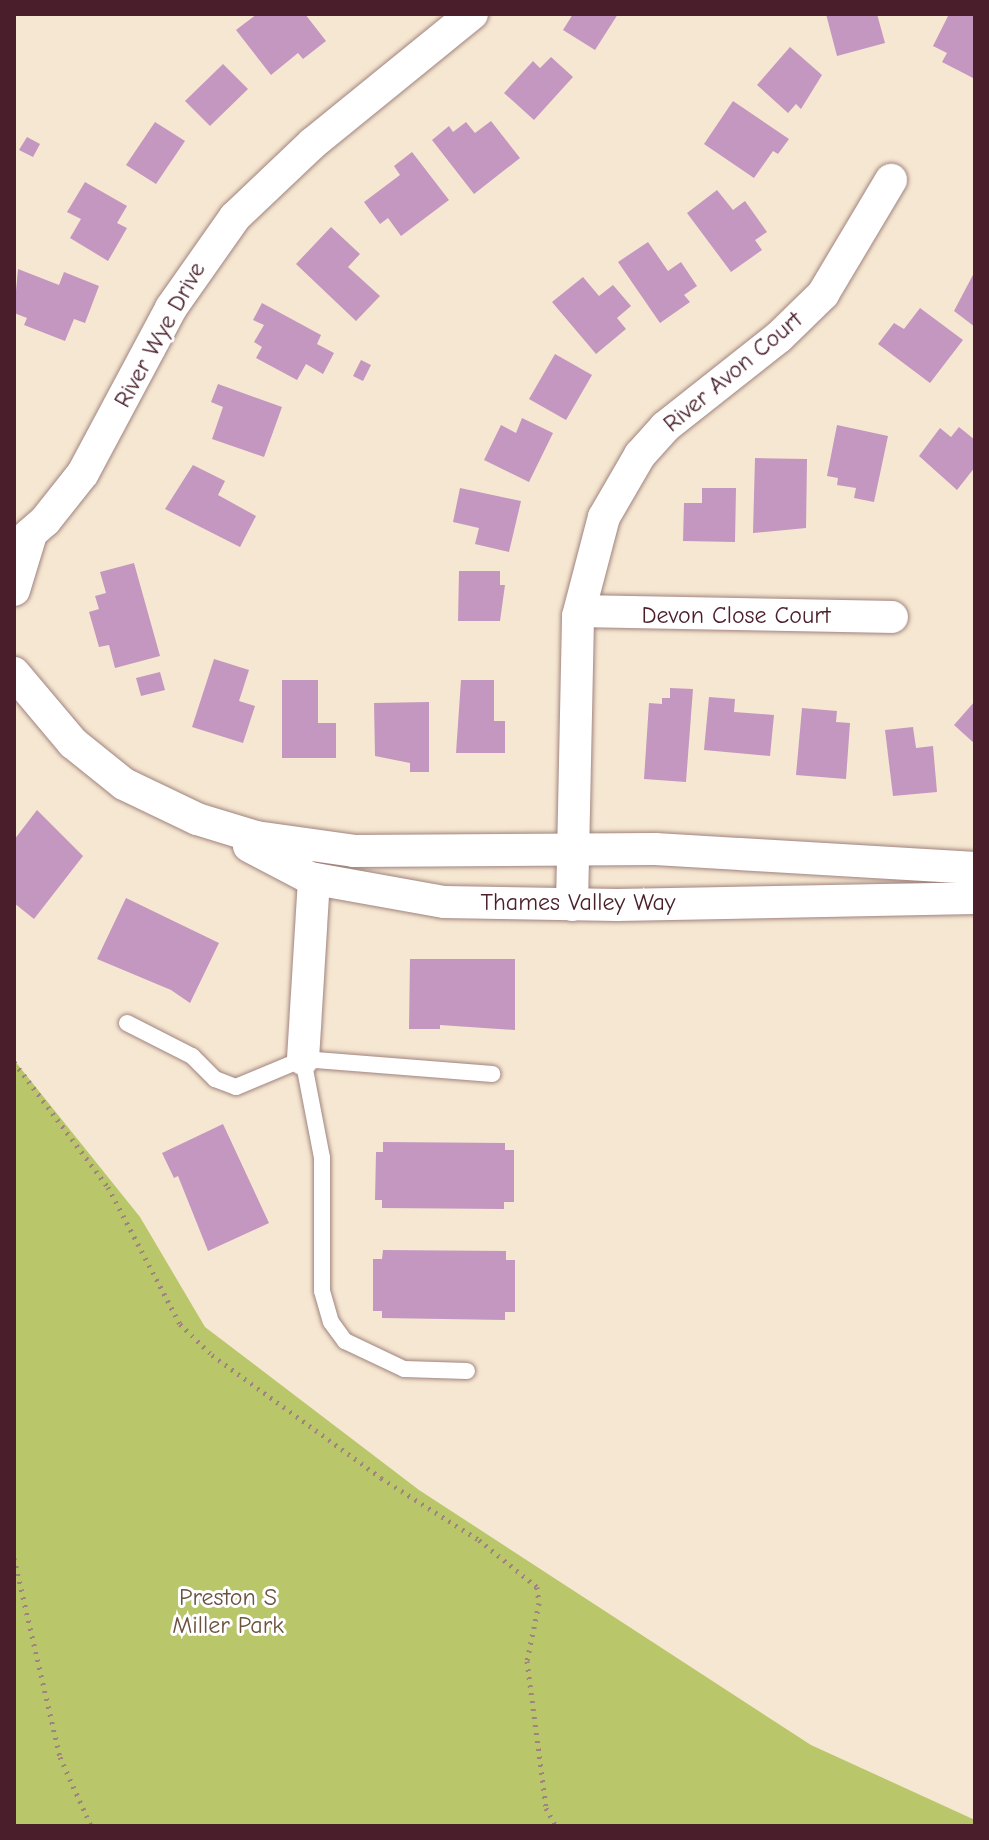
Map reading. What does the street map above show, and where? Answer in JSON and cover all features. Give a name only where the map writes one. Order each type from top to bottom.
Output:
[{"type":"street","name":"River Wye Drive","points":[[20,540],[83,473],[171,308],[235,217],[304,151],[472,14]]},
{"type":"street","name":"River Avon Court","points":[[572,905],[576,848],[580,611],[604,517],[640,455],[683,411],[779,337],[823,294],[891,180]]},
{"type":"street","points":[[14,590],[20,540]]},
{"type":"street","name":"Devon Close Court","points":[[580,611],[892,617]]},
{"type":"street","name":"Thames Valley Way","points":[[14,673],[88,758],[124,784],[314,879],[444,902],[572,905],[975,898]]},
{"type":"street","name":"Thames Valley Way","points":[[197,819],[256,837],[354,851],[576,848],[975,868]]},
{"type":"street","points":[[303,1059],[314,879]]},
{"type":"lane","points":[[127,1023],[192,1056],[215,1079],[236,1087],[303,1059],[492,1074]]},
{"type":"lane","points":[[303,1059],[320,1136],[322,1291],[331,1322],[345,1341],[404,1369],[467,1371]]},
{"type":"path","points":[[14,1062],[108,1187],[180,1324],[212,1355],[381,1478],[479,1540],[537,1587],[539,1603],[527,1661],[544,1795],[556,1826]]},
{"type":"path","points":[[14,1558],[60,1757],[91,1826]]},
{"type":"green space","name":"Preston S Miller Park","points":[[14,1060],[140,1217],[205,1327],[419,1490],[811,1745],[975,1820],[975,1826],[14,1826]]},
{"type":"building","points":[[257,14],[305,14],[326,41],[303,59],[298,53],[271,75],[236,30]]},
{"type":"building","points":[[573,14],[618,14],[595,50],[563,30]]},
{"type":"building","points":[[826,14],[877,14],[885,43],[837,56]]},
{"type":"building","points":[[949,14],[975,14],[975,79],[942,62],[947,53],[933,46]]},
{"type":"building","points":[[790,47],[822,75],[801,109],[796,104],[788,113],[757,85]]},
{"type":"building","points":[[551,57],[573,77],[534,120],[504,93],[533,61],[540,68]]},
{"type":"building","points":[[223,64],[248,89],[210,126],[185,101]]},
{"type":"building","points":[[733,101],[789,139],[778,154],[773,151],[754,178],[704,144]]},
{"type":"building","points":[[491,121],[520,158],[474,194],[432,140],[449,126],[453,132],[466,122],[475,133]]},
{"type":"building","points":[[155,122],[185,141],[156,184],[126,165]]},
{"type":"building","points":[[27,137],[40,144],[33,157],[19,150]]},
{"type":"building","points":[[412,152],[449,200],[401,236],[388,218],[380,224],[364,202],[400,175],[394,166]]},
{"type":"building","points":[[85,182],[127,206],[117,223],[127,228],[108,261],[70,238],[81,219],[67,212]]},
{"type":"building","points":[[717,190],[733,210],[745,201],[767,232],[755,240],[762,250],[731,272],[687,213]]},
{"type":"building","points":[[331,227],[360,254],[348,267],[380,296],[356,321],[296,264]]},
{"type":"building","points":[[648,242],[668,271],[681,262],[697,286],[684,295],[690,302],[660,323],[618,262]]},
{"type":"building","points":[[18,269],[59,285],[64,272],[99,286],[85,323],[74,319],[65,341],[24,325],[27,318],[14,313]]},
{"type":"building","points":[[975,271],[975,327],[954,311]]},
{"type":"building","points":[[583,277],[599,296],[613,285],[631,306],[617,318],[626,329],[596,354],[552,302]]},
{"type":"building","points":[[262,303],[321,335],[317,344],[334,353],[323,374],[306,364],[297,380],[256,358],[262,347],[254,342],[264,325],[253,320]]},
{"type":"building","points":[[920,308],[963,340],[930,383],[878,344],[894,323],[904,329]]},
{"type":"building","points":[[555,354],[592,375],[566,420],[529,399]]},
{"type":"building","points":[[361,360],[371,365],[363,381],[353,376]]},
{"type":"building","points":[[218,384],[282,407],[264,457],[212,439],[223,407],[211,402]]},
{"type":"building","points":[[522,418],[553,433],[529,482],[484,460],[501,425],[516,433]]},
{"type":"building","points":[[837,425],[888,436],[874,502],[854,498],[856,488],[837,485],[838,478],[827,476]]},
{"type":"building","points":[[959,427],[975,440],[975,467],[957,490],[919,456],[940,428],[951,437]]},
{"type":"building","points":[[755,458],[807,459],[806,528],[753,533]]},
{"type":"building","points":[[193,465],[225,481],[218,495],[256,516],[240,547],[165,509]]},
{"type":"building","points":[[460,488],[521,501],[509,552],[475,544],[479,528],[453,522]]},
{"type":"building","points":[[702,488],[736,488],[735,542],[683,541],[684,503],[702,503]]},
{"type":"building","points":[[134,563],[160,656],[115,668],[109,645],[99,647],[89,612],[99,609],[95,596],[106,593],[100,572]]},
{"type":"building","points":[[459,571],[500,571],[500,585],[505,585],[500,621],[458,621]]},
{"type":"building","points":[[214,659],[249,670],[239,701],[255,706],[243,743],[192,727]]},
{"type":"building","points":[[160,672],[165,690],[141,696],[136,678]]},
{"type":"building","points":[[282,680],[318,680],[318,723],[336,723],[336,758],[282,758]]},
{"type":"building","points":[[461,680],[494,680],[494,721],[505,721],[505,753],[456,753]]},
{"type":"building","points":[[670,688],[693,689],[686,782],[644,779],[649,703],[662,704],[662,698],[670,698]]},
{"type":"building","points":[[709,697],[735,699],[734,712],[774,715],[770,756],[704,750]]},
{"type":"building","points":[[975,701],[975,744],[954,725]]},
{"type":"building","points":[[429,702],[429,772],[410,772],[410,763],[375,756],[374,703]]},
{"type":"building","points":[[802,708],[837,711],[836,722],[850,723],[846,779],[796,775]]},
{"type":"building","points":[[913,727],[916,748],[933,746],[937,792],[893,796],[885,730]]},
{"type":"building","points":[[37,810],[83,856],[34,919],[14,903],[14,840]]},
{"type":"building","points":[[126,898],[219,943],[190,1003],[171,990],[97,959]]},
{"type":"building","points":[[410,959],[515,959],[515,1030],[440,1025],[440,1029],[409,1029]]},
{"type":"building","points":[[223,1124],[269,1223],[208,1251],[178,1176],[174,1178],[162,1153]]},
{"type":"building","points":[[383,1142],[505,1143],[505,1150],[514,1150],[514,1202],[504,1202],[504,1209],[382,1208],[382,1200],[375,1200],[376,1152],[383,1152]]},
{"type":"building","points":[[383,1250],[506,1251],[506,1260],[515,1260],[515,1312],[505,1312],[505,1320],[382,1318],[382,1311],[373,1311],[373,1259],[382,1259]]}]
